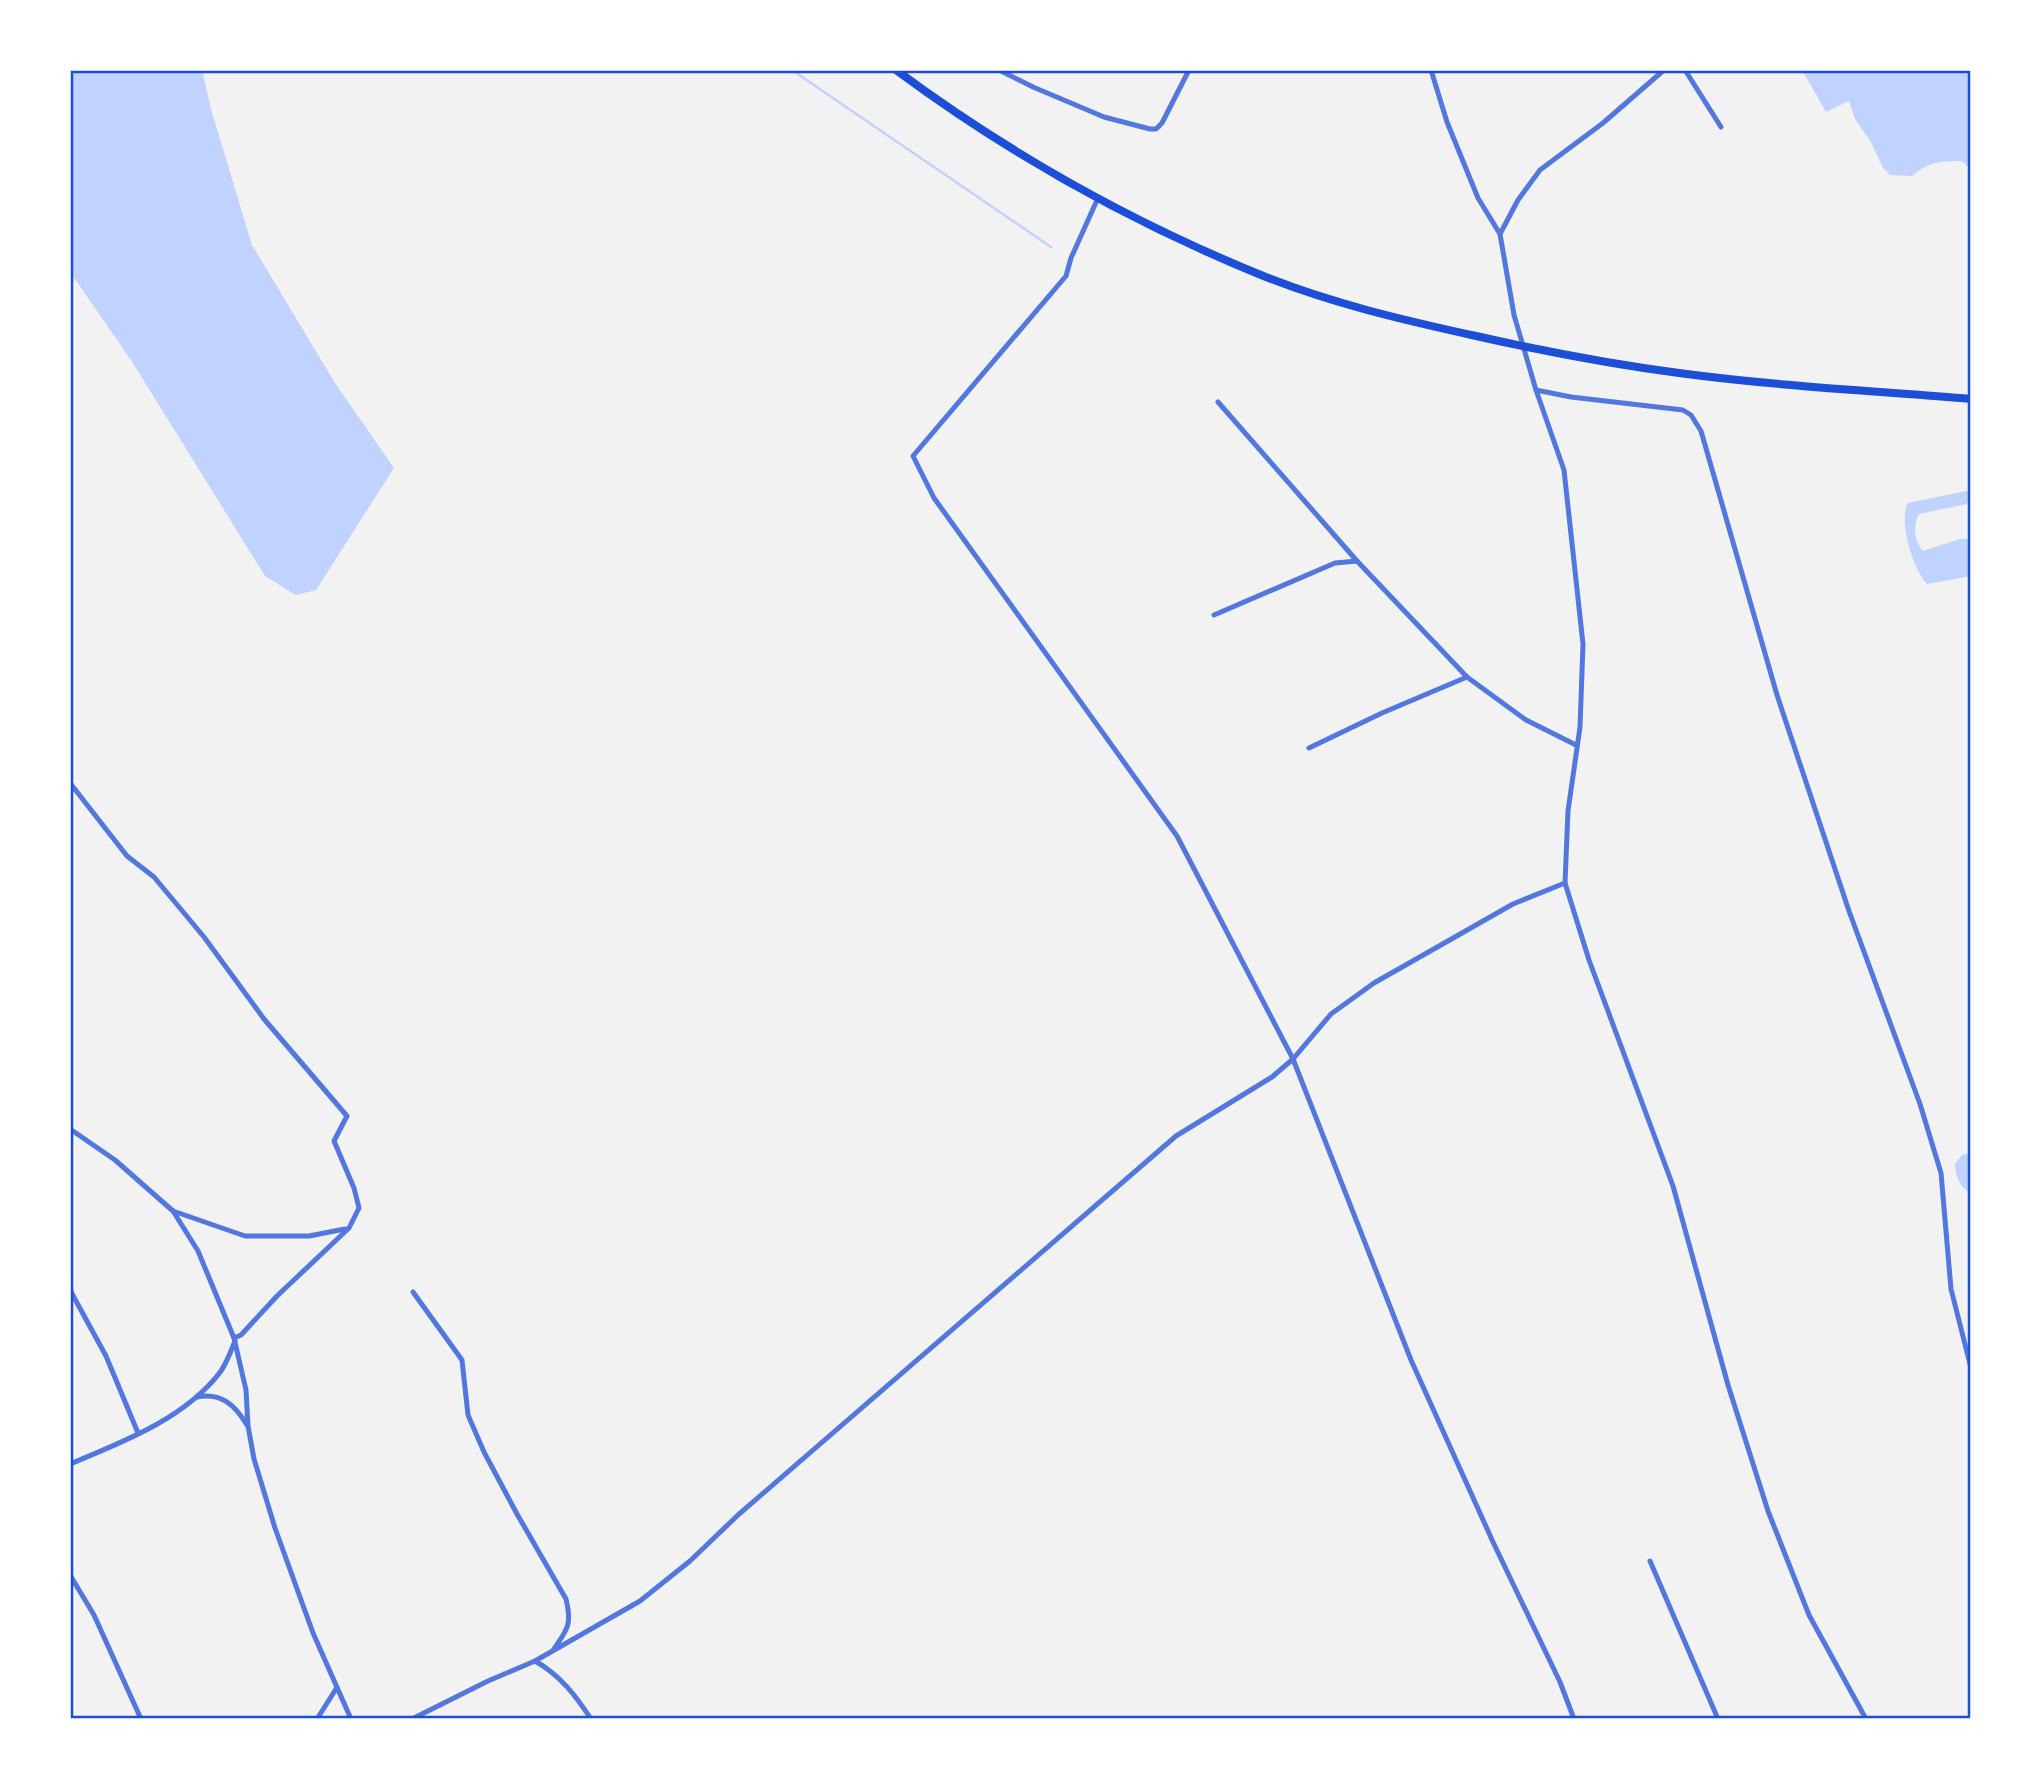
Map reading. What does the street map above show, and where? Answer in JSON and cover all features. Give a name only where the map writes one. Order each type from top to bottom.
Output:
[{"type":"main road","points":[[896,70],[982,130],[1098,198],[1160,230],[1262,275],[1395,318],[1525,346],[1677,373],[1971,399]]},
{"type":"street","points":[[999,70],[1104,117],[1150,130],[1162,123],[1189,70]]},
{"type":"street","points":[[1431,70],[1447,122],[1478,198],[1500,234],[1514,315],[1564,470],[1583,644],[1580,727],[1568,811],[1566,883],[1589,960],[1673,1186],[1728,1385],[1768,1511],[1808,1615],[1866,1719]]},
{"type":"street","points":[[1500,234],[1518,200],[1540,170],[1603,123],[1664,70]]},
{"type":"street","points":[[1685,70],[1721,127]]},
{"type":"street","points":[[1098,198],[1071,258],[1066,276],[913,456],[934,498],[1177,836],[1293,1059],[1411,1360],[1560,1682],[1574,1719]]},
{"type":"street","points":[[1536,390],[1683,410],[1691,415],[1700,431],[1777,695],[1849,911],[1920,1104],[1941,1173],[1951,1289],[1971,1368]]},
{"type":"street","points":[[1218,402],[1357,561],[1467,677],[1525,720],[1576,745]]},
{"type":"street","points":[[1214,615],[1335,563],[1357,561]]},
{"type":"street","points":[[1309,748],[1467,677]]},
{"type":"street","points":[[70,783],[127,856],[154,877],[204,937],[264,1019],[348,1116],[334,1140],[359,1208],[349,1228],[235,1340],[222,1369],[197,1397],[159,1423],[70,1464]]},
{"type":"street","points":[[412,1719],[488,1681],[536,1661],[640,1601],[690,1561],[738,1515],[1176,1136],[1272,1077],[1293,1059],[1331,1014],[1374,983],[1513,904],[1566,883]]},
{"type":"street","points":[[70,1129],[115,1160],[173,1211],[198,1251],[235,1340],[246,1390],[248,1426],[254,1459],[288,1569],[336,1689],[351,1719]]},
{"type":"street","points":[[173,1211],[245,1236],[309,1236],[349,1228]]},
{"type":"street","points":[[70,1290],[106,1356],[138,1433]]},
{"type":"street","points":[[413,1292],[462,1360],[468,1415],[484,1452],[566,1599],[570,1615],[569,1628],[554,1650]]},
{"type":"street","points":[[197,1397],[208,1395],[230,1403],[239,1411],[248,1426]]},
{"type":"street","points":[[1650,1561],[1718,1719]]},
{"type":"street","points":[[70,1575],[94,1615],[141,1719]]},
{"type":"street","points":[[536,1661],[550,1669],[569,1688],[591,1719]]},
{"type":"street","points":[[317,1719],[336,1689]]},
{"type":"water","points":[[70,70],[202,70],[252,245],[335,383],[394,468],[316,590],[296,595],[265,576],[131,360],[70,272]]},
{"type":"water","points":[[1802,70],[1971,70],[1971,170],[1962,161],[1948,161],[1930,165],[1912,176],[1890,175],[1883,168],[1872,144],[1855,119],[1849,101],[1826,112]]},
{"type":"water","points":[[1971,490],[1971,498],[1967,504],[1919,514],[1915,533],[1923,551],[1960,539],[1971,539],[1971,576],[1927,584],[1912,557],[1906,533],[1905,511],[1908,503]]},
{"type":"water","points":[[1971,1152],[1971,1193],[1959,1181],[1955,1164],[1961,1156]]},
{"type":"waterway","points":[[792,70],[1051,247]]}]
